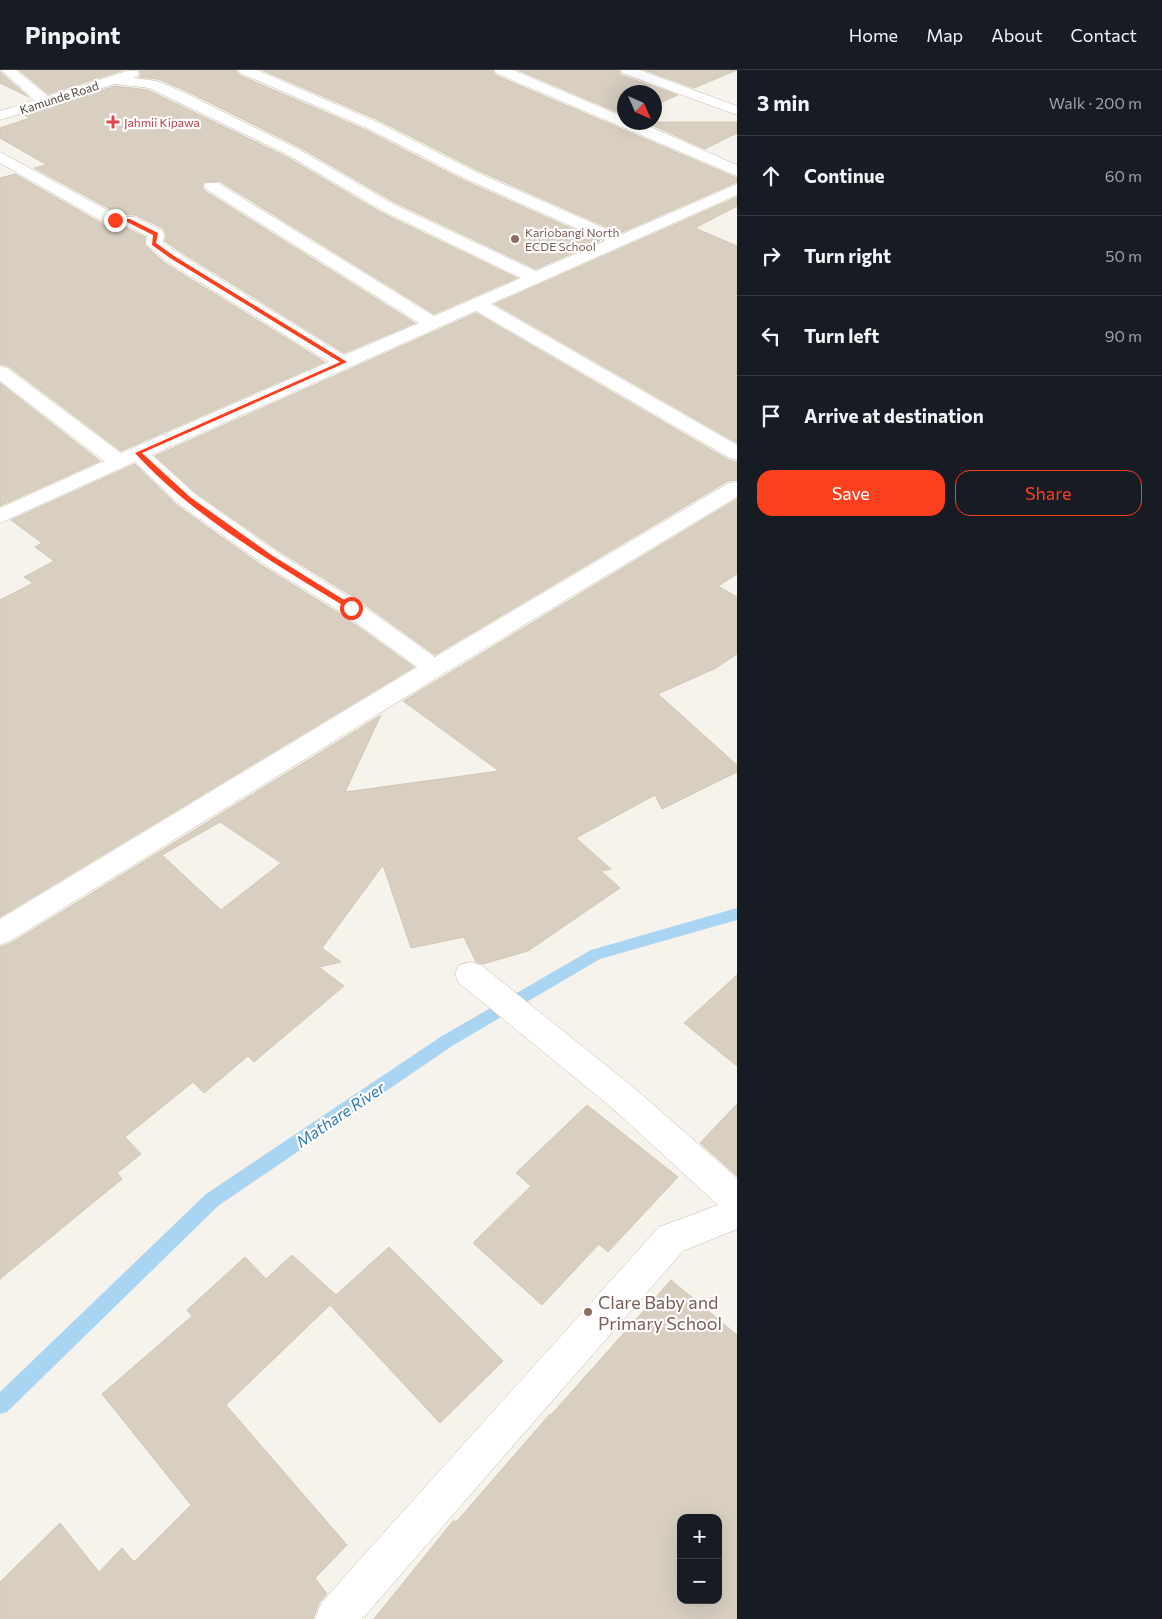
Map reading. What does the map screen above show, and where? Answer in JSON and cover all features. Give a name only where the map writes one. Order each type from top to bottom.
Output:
[{"type":"street","points":[[8,70],[46,102]]},
{"type":"street","name":"Kamunde Road","points":[[0,116],[146,70]]},
{"type":"street","points":[[245,70],[372,125],[470,175],[620,241]]},
{"type":"street","points":[[501,70],[617,119]]},
{"type":"street","points":[[626,70],[737,111]]},
{"type":"street","points":[[114,80],[152,84],[178,95],[293,152],[387,207],[536,278]]},
{"type":"street","points":[[643,130],[737,171]]},
{"type":"street","points":[[0,157],[115,220],[128,220],[156,234],[154,244],[172,257],[344,362]]},
{"type":"street","points":[[212,186],[432,323]]},
{"type":"street","points":[[0,516],[128,457],[737,189]]},
{"type":"street","points":[[716,199],[737,207]]},
{"type":"street","points":[[478,304],[737,454]]},
{"type":"street","points":[[0,372],[128,457],[270,558],[351,608],[434,668]]},
{"type":"street","points":[[0,933],[434,668],[737,488]]},
{"type":"street","points":[[477,979],[622,1098],[737,1200]]},
{"type":"street","points":[[336,1619],[359,1590],[671,1239],[737,1213]]},
{"type":"building","points":[[19,70],[124,70],[48,94]]},
{"type":"building","points":[[139,70],[236,70],[239,75],[366,130],[463,180],[600,241],[536,269],[394,202],[299,147],[184,90],[158,79],[139,77],[141,74]]},
{"type":"building","points":[[262,70],[492,70],[495,75],[617,127],[617,130],[624,130],[737,178],[737,182],[620,233],[477,170],[378,120]]},
{"type":"building","points":[[518,70],[618,70],[621,75],[650,85],[617,85],[617,112]]},
{"type":"building","points":[[645,70],[737,70],[694,88]]},
{"type":"building","points":[[0,72],[29,97],[0,83]]},
{"type":"building","points":[[115,86],[148,90],[287,157],[380,212],[517,278],[434,314],[219,181],[204,182],[202,187],[205,191],[415,323],[344,353],[179,251],[165,241],[166,234],[163,228],[135,215],[119,214],[34,168],[47,165],[0,138],[0,128],[30,118],[23,115]]},
{"type":"building","points":[[662,89],[678,95],[662,102]]},
{"type":"building","points":[[662,122],[737,122],[737,133],[705,149],[662,130]]},
{"type":"building","points":[[15,174],[108,227],[125,227],[145,237],[145,245],[165,263],[325,362],[121,451],[8,366],[0,364],[0,178]]},
{"type":"building","points":[[737,197],[737,206],[695,228],[737,246],[737,443],[495,304]]},
{"type":"building","points":[[476,313],[729,460],[737,462],[737,480],[728,481],[435,655],[360,601],[279,551],[196,493],[155,456]]},
{"type":"building","points":[[0,383],[100,461],[0,506]]},
{"type":"building","points":[[135,464],[178,506],[261,565],[342,615],[414,667],[0,917],[0,600],[33,583],[24,577],[54,561],[35,547],[42,543],[11,520]]},
{"type":"building","points":[[737,499],[737,574],[718,586],[737,597],[737,654],[716,668],[658,694],[737,765],[737,772],[662,809],[655,795],[576,838],[611,869],[601,871],[620,888],[528,951],[483,964],[476,962],[464,937],[411,948],[383,865],[322,948],[341,962],[319,967],[344,986],[254,1062],[248,1056],[204,1093],[193,1082],[125,1137],[141,1154],[117,1173],[122,1179],[0,1279],[0,947],[11,943],[381,715],[345,792],[499,771],[403,701]],"holes":[[[220,822],[281,863],[221,910],[162,855]]]},
{"type":"building","points":[[737,975],[737,1066],[684,1023]]},
{"type":"building","points":[[737,1104],[737,1176],[700,1143]]},
{"type":"building","points":[[587,1105],[678,1177],[608,1252],[599,1244],[542,1305],[473,1243],[531,1186],[516,1173]]},
{"type":"building","points":[[389,1247],[503,1361],[440,1423],[330,1305],[226,1405],[347,1545],[315,1578],[327,1594],[319,1603],[313,1619],[0,1619],[0,1582],[60,1523],[99,1572],[122,1548],[134,1562],[191,1505],[102,1394],[192,1316],[187,1310],[245,1257],[266,1279],[292,1255],[336,1295]]},
{"type":"building","points":[[671,1280],[737,1335],[737,1619],[374,1619],[453,1521],[457,1521],[550,1414]]},
{"type":"waterway","name":"Mathare River","points":[[0,1405],[212,1200],[447,1041],[596,954],[737,914]]},
{"type":"place","name":"Jahmii Kipawa","points":[[113,122]]},
{"type":"place","name":"Kariobangi North ECDE School","points":[[515,239]]},
{"type":"place","name":"Clare Baby and Primary School","points":[[588,1312]]},
{"type":"route","points":[[115,220],[128,220],[156,234],[154,244],[172,257],[344,362],[138,453],[187,499],[270,558],[351,608]]}]
